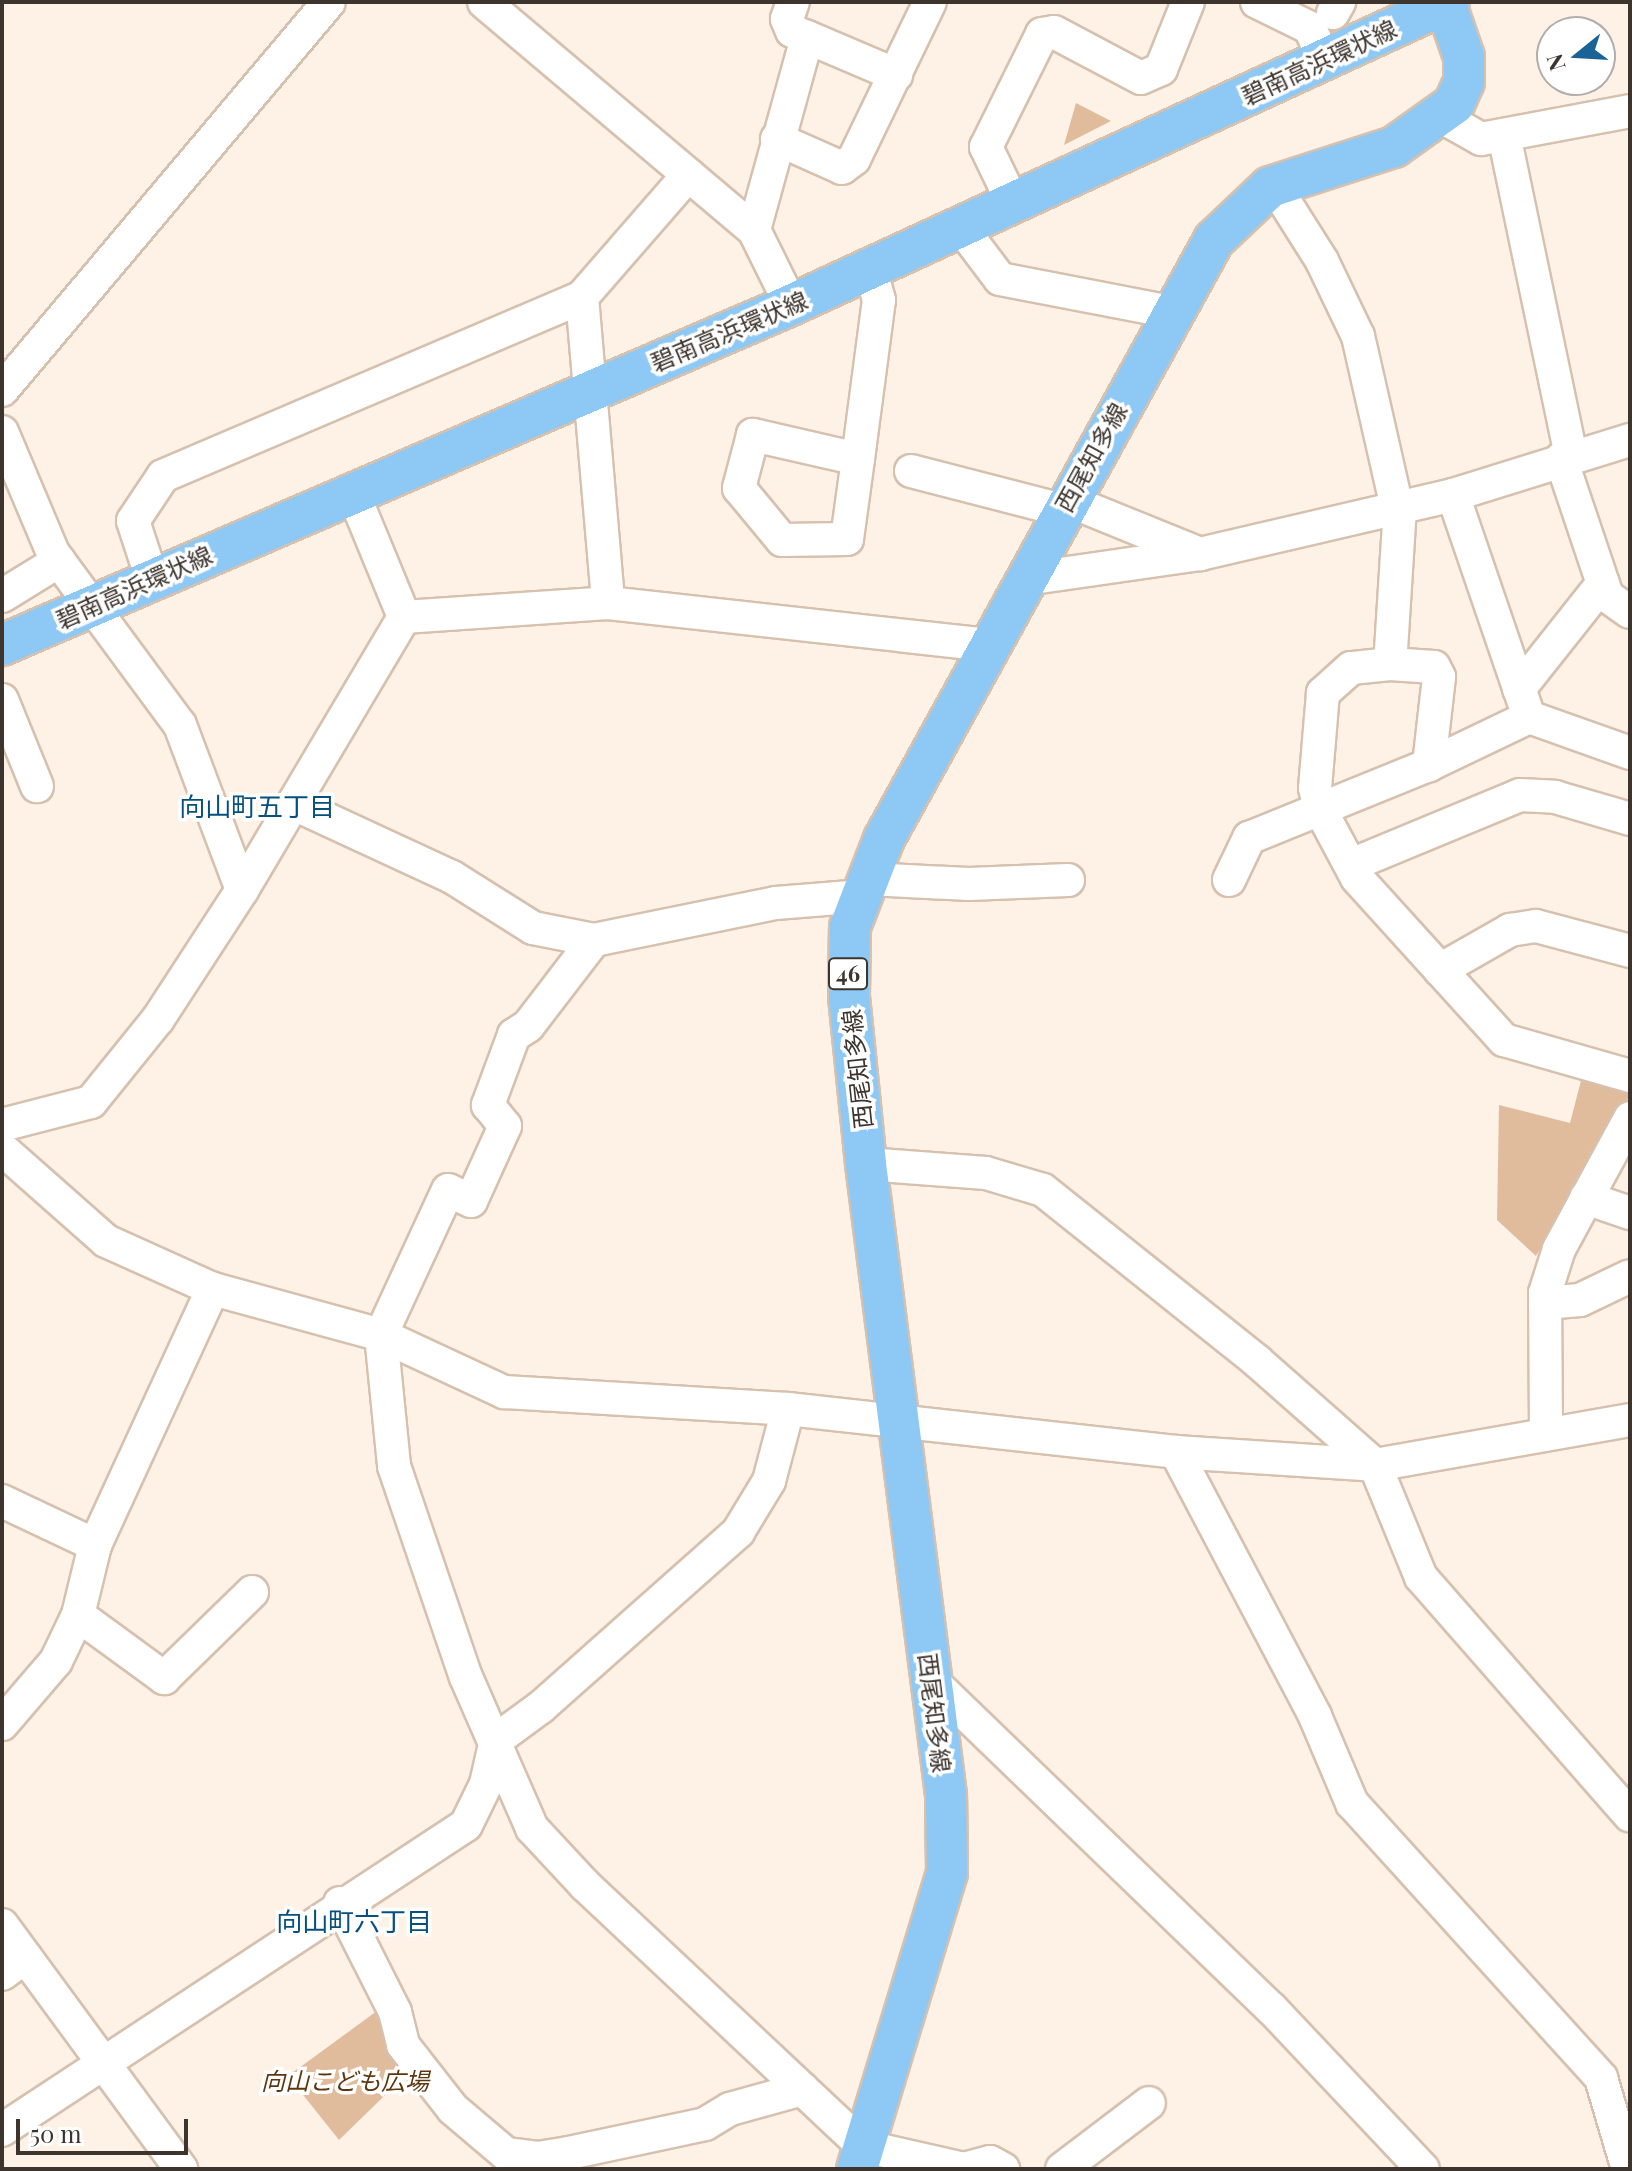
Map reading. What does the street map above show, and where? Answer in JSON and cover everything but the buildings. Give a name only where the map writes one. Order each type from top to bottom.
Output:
[{"type":"main road","name":"碧南高浜環状線","points":[[2,645],[791,305],[1323,57],[1446,3]]},
{"type":"main road","name":"西尾知多線","points":[[860,2157],[904,2029],[947,1873],[946,1795],[895,1420],[866,1164],[848,965],[850,927],[884,839],[1064,505],[1214,240],[1237,213],[1274,185],[1394,147],[1442,117],[1464,82],[1464,57],[1446,3]]},
{"type":"street","points":[[2,390],[329,2]]},
{"type":"street","points":[[484,2],[754,230],[791,305]]},
{"type":"street","points":[[793,2],[787,19],[792,31],[896,75]]},
{"type":"street","points":[[777,139],[842,168],[854,159],[930,2]]},
{"type":"street","points":[[1012,201],[986,147],[1042,34],[1054,32],[1141,78],[1161,69],[1188,2]]},
{"type":"street","points":[[1257,2],[1310,28],[1323,57]]},
{"type":"street","points":[[754,230],[807,37]]},
{"type":"street","points":[[1442,117],[1481,139],[1630,111]]},
{"type":"street","points":[[1504,135],[1566,458],[1607,596],[1630,612]]},
{"type":"street","points":[[152,579],[133,521],[163,476],[582,297],[688,175]]},
{"type":"street","points":[[1274,185],[1322,261],[1358,336],[1399,508],[1390,664]]},
{"type":"street","points":[[960,226],[1000,279],[1172,312]]},
{"type":"street","points":[[858,459],[879,300],[870,268]]},
{"type":"street","points":[[582,297],[608,603]]},
{"type":"street","points":[[2,432],[59,561],[89,607],[180,725],[242,890]]},
{"type":"street","points":[[1026,579],[1200,554],[1453,495],[1630,440]]},
{"type":"street","points":[[911,471],[1064,505],[1200,554]]},
{"type":"street","points":[[353,493],[404,617]]},
{"type":"street","points":[[1453,495],[1524,703],[1630,753]]},
{"type":"street","points":[[2,596],[59,561]]},
{"type":"street","points":[[1229,880],[1249,838],[1429,765],[1524,703],[1603,583]]},
{"type":"street","points":[[404,617],[608,603],[991,645]]},
{"type":"street","points":[[2,1125],[91,1102],[158,1019],[242,890],[404,617]]},
{"type":"street","points":[[1429,765],[1439,677],[1434,667],[1390,664],[1351,668],[1323,693],[1315,788],[1320,809],[1351,865],[1504,1040],[1630,1076]]},
{"type":"street","points":[[2,700],[37,786]]},
{"type":"street","points":[[1351,865],[1520,795],[1555,797],[1630,819]]},
{"type":"street","points":[[294,804],[452,877],[533,928],[594,940],[866,887],[1068,880]]},
{"type":"street","points":[[1440,970],[1510,930],[1536,926],[1630,951]]},
{"type":"street","points":[[594,940],[528,1026],[514,1035],[488,1105],[505,1126],[471,1201],[448,1190],[381,1335],[394,1466],[466,1677],[496,1740],[511,1788],[532,1828],[585,1885],[802,2089],[860,2157],[964,2169],[990,2162],[1003,2169]]},
{"type":"street","points":[[1546,1432],[1545,1303],[1559,1249],[1630,1118]]},
{"type":"street","points":[[2,1149],[106,1241],[213,1289],[381,1335],[504,1392],[788,1409],[1176,1452],[1375,1465],[1546,1432],[1630,1420]]},
{"type":"street","points":[[866,1164],[986,1173],[1043,1190],[1257,1361],[1375,1465],[1421,1577],[1630,1816]]},
{"type":"street","points":[[1586,1198],[1630,1213]]},
{"type":"street","points":[[1545,1303],[1580,1300],[1630,1276]]},
{"type":"street","points":[[2,1724],[56,1661],[78,1615],[95,1545],[213,1289]]},
{"type":"street","points":[[2,2130],[340,1903],[466,1825],[486,1784],[496,1740],[541,1707],[738,1532],[769,1481],[788,1409]]},
{"type":"street","points":[[1176,1452],[1315,1716],[1352,1803],[1601,2078],[1628,2169]]},
{"type":"street","points":[[2,1501],[95,1545]]},
{"type":"street","points":[[78,1615],[164,1678],[252,1592]]},
{"type":"street","points":[[932,1681],[1272,2009],[1423,2169]]},
{"type":"street","points":[[340,1903],[395,2012],[403,2045],[453,2109],[506,2154],[538,2158],[705,2124],[730,2109],[802,2089]]},
{"type":"street","points":[[2,1925],[14,1966],[103,2061],[181,2169]]},
{"type":"street","points":[[1062,2169],[1149,2103]]},
{"type":"green space","points":[[1076,103],[1111,121],[1064,145]]},
{"type":"green space","points":[[1583,1073],[1630,1086],[1630,1095],[1536,1256],[1497,1220],[1499,1105],[1570,1123]]},
{"type":"green space","name":"向山こども広場","points":[[381,2008],[413,2068],[339,2140],[288,2076]]},
{"type":"district","name":"向山町五丁目","points":[[257,806]]},
{"type":"district","name":"向山町六丁目","points":[[354,1921]]}]
